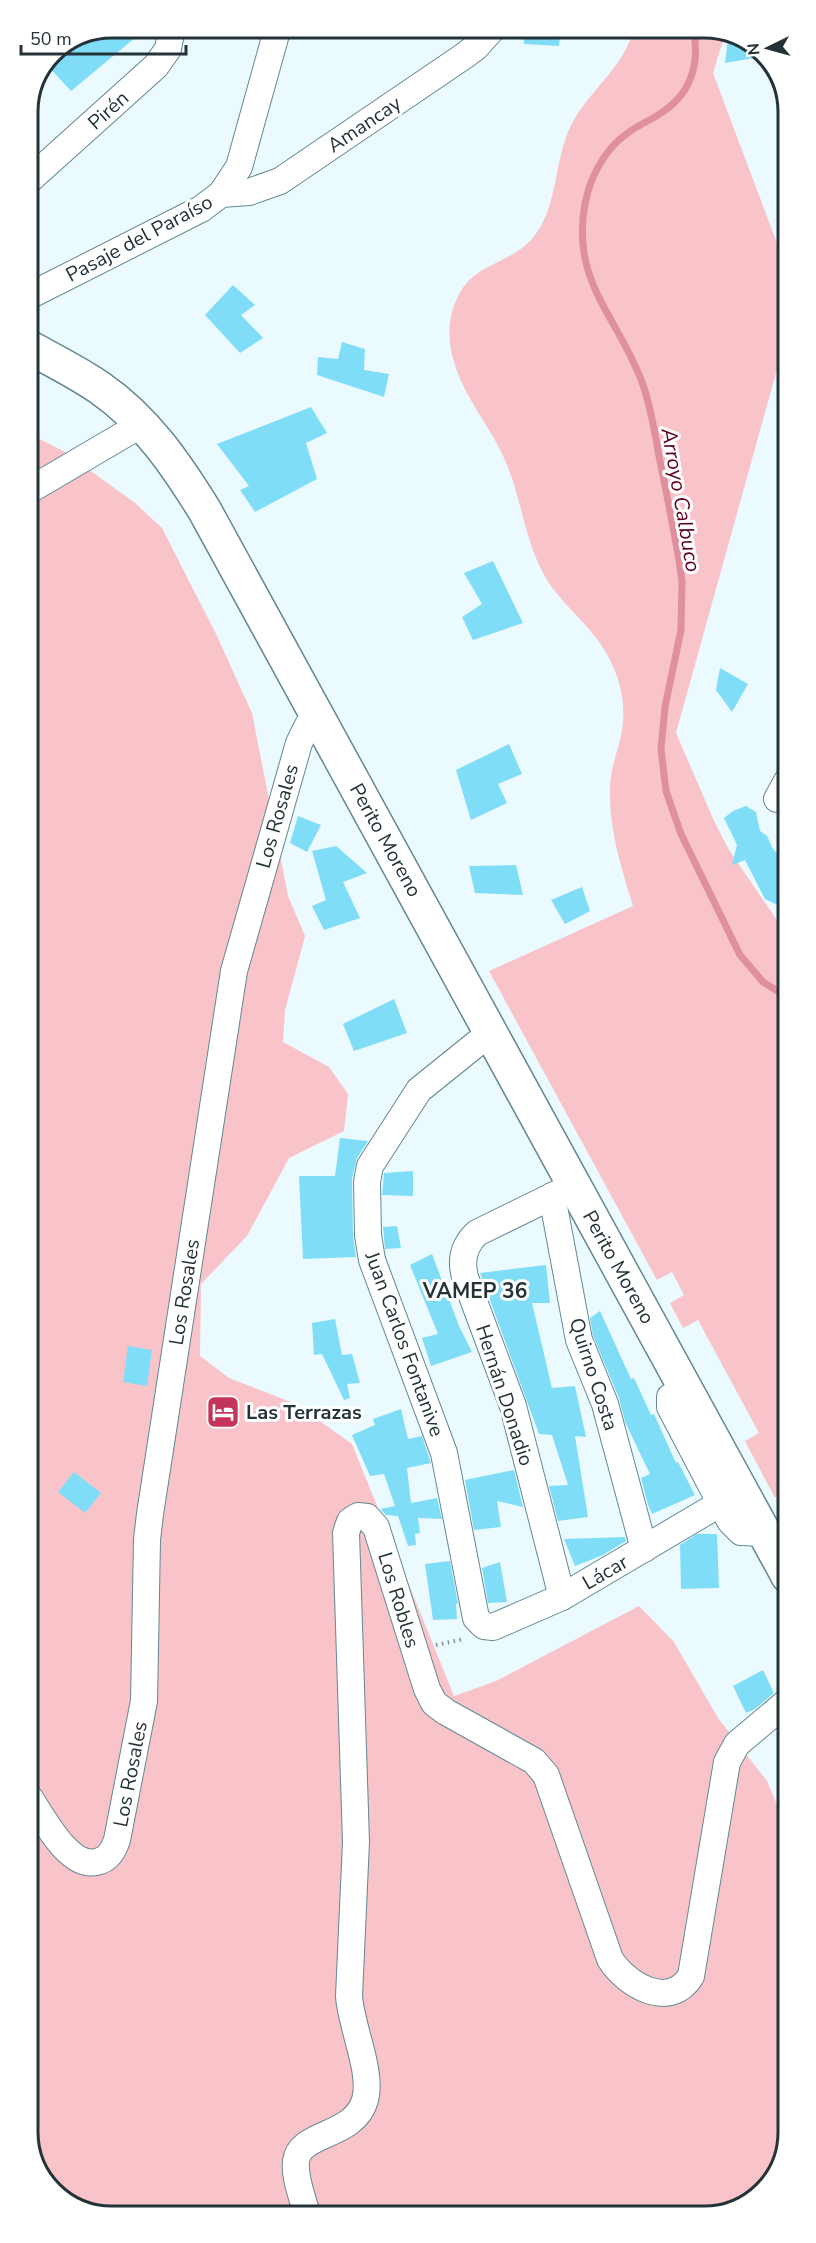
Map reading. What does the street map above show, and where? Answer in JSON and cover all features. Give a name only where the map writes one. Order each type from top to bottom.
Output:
[{"type":"main road","name":"Perito Moreno","points":[[38,352],[100,388],[142,424],[165,451],[205,511],[490,1032],[563,1191],[685,1387],[778,1557]]},
{"type":"street","name":"Pirén","points":[[38,172],[156,66],[168,49],[170,38]]},
{"type":"street","name":"Pasaje del Paraíso","points":[[38,291],[201,209],[221,194],[234,176],[243,155],[275,38]]},
{"type":"street","name":"Amancay","points":[[221,194],[249,192],[280,181],[464,56],[484,38]]},
{"type":"street","points":[[38,485],[142,424]]},
{"type":"street","name":"Los Rosales","points":[[38,1808],[69,1853],[87,1863],[101,1861],[112,1853],[140,1724],[145,1688],[149,1521],[234,971],[299,743],[308,725],[319,717]]},
{"type":"street","name":"Juan Carlos Fontanive","points":[[484,1626],[475,1614],[444,1453],[372,1260],[368,1235],[367,1182],[370,1166],[419,1090],[490,1032]]},
{"type":"street","name":"Quirno Costa","points":[[563,1191],[579,1340],[605,1404],[644,1549]]},
{"type":"street","name":"Hernán Donadio","points":[[562,1597],[513,1406],[466,1280],[463,1266],[467,1244],[477,1233],[563,1191]]},
{"type":"street","points":[[685,1387],[670,1397],[670,1407],[721,1503],[737,1529],[746,1533],[765,1533]]},
{"type":"street","name":"Lácar","points":[[484,1626],[497,1626],[562,1597],[721,1503]]},
{"type":"street","name":"Los Robles","points":[[305,2205],[296,2169],[298,2155],[306,2144],[353,2120],[363,2106],[367,2089],[349,1996],[356,1842],[346,1533],[348,1524],[354,1518],[367,1517],[376,1527],[429,1696],[440,1707],[534,1761],[543,1769],[552,1787],[610,1959],[626,1977],[644,1989],[659,1993],[675,1992],[687,1983],[691,1976],[725,1772],[731,1752],[744,1736],[778,1709]]},
{"type":"path","points":[[414,1650],[468,1637],[484,1626]]},
{"type":"shaded area","points":[[631,38],[709,38],[723,40],[713,73],[778,246],[778,366],[676,733],[729,850],[778,922],[778,1496],[775,1498],[745,1441],[759,1433],[698,1320],[683,1328],[670,1303],[684,1295],[672,1272],[657,1280],[489,971],[633,906],[617,848],[610,804],[611,776],[622,730],[623,709],[618,678],[603,647],[554,590],[539,565],[504,458],[459,377],[451,349],[451,317],[456,301],[471,279],[522,249],[539,228],[546,216],[568,132],[575,118],[614,68]]},
{"type":"shaded area","points":[[38,438],[63,451],[135,503],[162,528],[216,634],[252,713],[288,896],[305,936],[285,1010],[283,1042],[329,1067],[348,1094],[344,1131],[289,1158],[247,1236],[201,1284],[200,1356],[229,1378],[296,1404],[352,1444],[454,1696],[496,1681],[639,1606],[674,1642],[718,1718],[767,1781],[778,1807],[778,2141],[775,2155],[763,2177],[737,2198],[704,2206],[107,2205],[83,2200],[70,2193],[47,2168],[38,2141]]},
{"type":"building","points":[[135,38],[71,91],[51,69],[59,59],[83,43],[97,39]]},
{"type":"building","points":[[524,38],[560,38],[559,46],[524,44]]},
{"type":"building","points":[[728,41],[738,46],[738,61],[725,63]]},
{"type":"building","points":[[233,285],[255,305],[241,315],[263,338],[240,353],[205,315]]},
{"type":"building","points":[[342,342],[365,349],[364,370],[389,374],[384,397],[317,375],[318,357],[338,359]]},
{"type":"building","points":[[311,407],[327,433],[306,443],[317,479],[255,512],[240,490],[249,486],[217,444]]},
{"type":"building","points":[[493,561],[523,623],[473,640],[462,617],[482,604],[464,573]]},
{"type":"building","points":[[720,668],[748,684],[732,712],[716,690]]},
{"type":"building","points":[[509,744],[522,774],[498,784],[507,803],[471,820],[456,770]]},
{"type":"building","points":[[746,806],[756,812],[760,831],[767,836],[778,855],[778,906],[765,899],[745,860],[732,865],[737,845],[724,818],[733,811]]},
{"type":"building","points":[[298,816],[321,825],[307,852],[290,843]]},
{"type":"building","points":[[336,846],[367,873],[343,882],[360,918],[324,930],[312,906],[326,900],[312,851]]},
{"type":"building","points":[[516,865],[523,895],[475,893],[469,866]]},
{"type":"building","points":[[582,887],[590,911],[565,924],[551,900]]},
{"type":"building","points":[[394,999],[407,1033],[354,1051],[343,1024]]},
{"type":"building","points":[[340,1138],[368,1141],[357,1158],[352,1179],[353,1235],[356,1257],[303,1259],[299,1176],[335,1176]]},
{"type":"building","points":[[413,1171],[413,1196],[382,1195],[384,1173]]},
{"type":"building","points":[[397,1226],[401,1248],[385,1249],[383,1227]]},
{"type":"building","points":[[432,1254],[459,1326],[472,1352],[431,1366],[422,1338],[438,1334],[410,1265]]},
{"type":"building","points":[[546,1265],[550,1303],[532,1303],[552,1388],[575,1386],[586,1437],[575,1436],[588,1517],[558,1521],[549,1486],[568,1485],[552,1435],[539,1434],[480,1273]]},
{"type":"building","points":[[600,1311],[631,1379],[634,1378],[651,1415],[654,1414],[676,1463],[678,1462],[695,1495],[652,1514],[641,1478],[650,1474],[625,1422],[619,1398],[593,1336],[590,1318]]},
{"type":"building","points":[[335,1319],[342,1355],[352,1354],[360,1383],[347,1384],[350,1398],[344,1400],[322,1354],[314,1355],[312,1323]]},
{"type":"building","points":[[128,1346],[152,1350],[147,1386],[123,1382]]},
{"type":"building","points":[[401,1409],[408,1439],[422,1436],[431,1463],[407,1468],[411,1503],[437,1498],[442,1519],[418,1518],[420,1533],[415,1534],[416,1545],[408,1546],[398,1516],[386,1515],[380,1509],[395,1506],[384,1474],[370,1476],[352,1435],[375,1425],[373,1419]]},
{"type":"building","points":[[514,1470],[523,1507],[497,1501],[501,1527],[474,1530],[465,1480]]},
{"type":"building","points":[[74,1472],[101,1493],[85,1513],[58,1492]]},
{"type":"building","points":[[697,1534],[717,1534],[719,1588],[681,1589],[680,1545]]},
{"type":"building","points":[[625,1537],[626,1541],[603,1555],[575,1566],[564,1539]]},
{"type":"building","points":[[450,1561],[458,1604],[456,1604],[457,1619],[433,1620],[425,1564]]},
{"type":"building","points":[[500,1562],[507,1602],[488,1603],[482,1568]]},
{"type":"building","points":[[763,1670],[774,1693],[755,1709],[746,1713],[733,1686]]},
{"type":"waterway","name":"Arroyo Calbuco","points":[[695,38],[695,63],[682,94],[664,111],[634,128],[617,141],[599,165],[590,184],[585,204],[582,231],[584,256],[600,299],[633,361],[646,394],[678,554],[682,581],[681,630],[665,707],[661,749],[666,791],[681,834],[740,955],[763,982],[778,991]]},
{"type":"place","name":"Las Terrazas","points":[[223,1412]]},
{"type":"district","name":"VAMEP 36","points":[[475,1291]]}]
